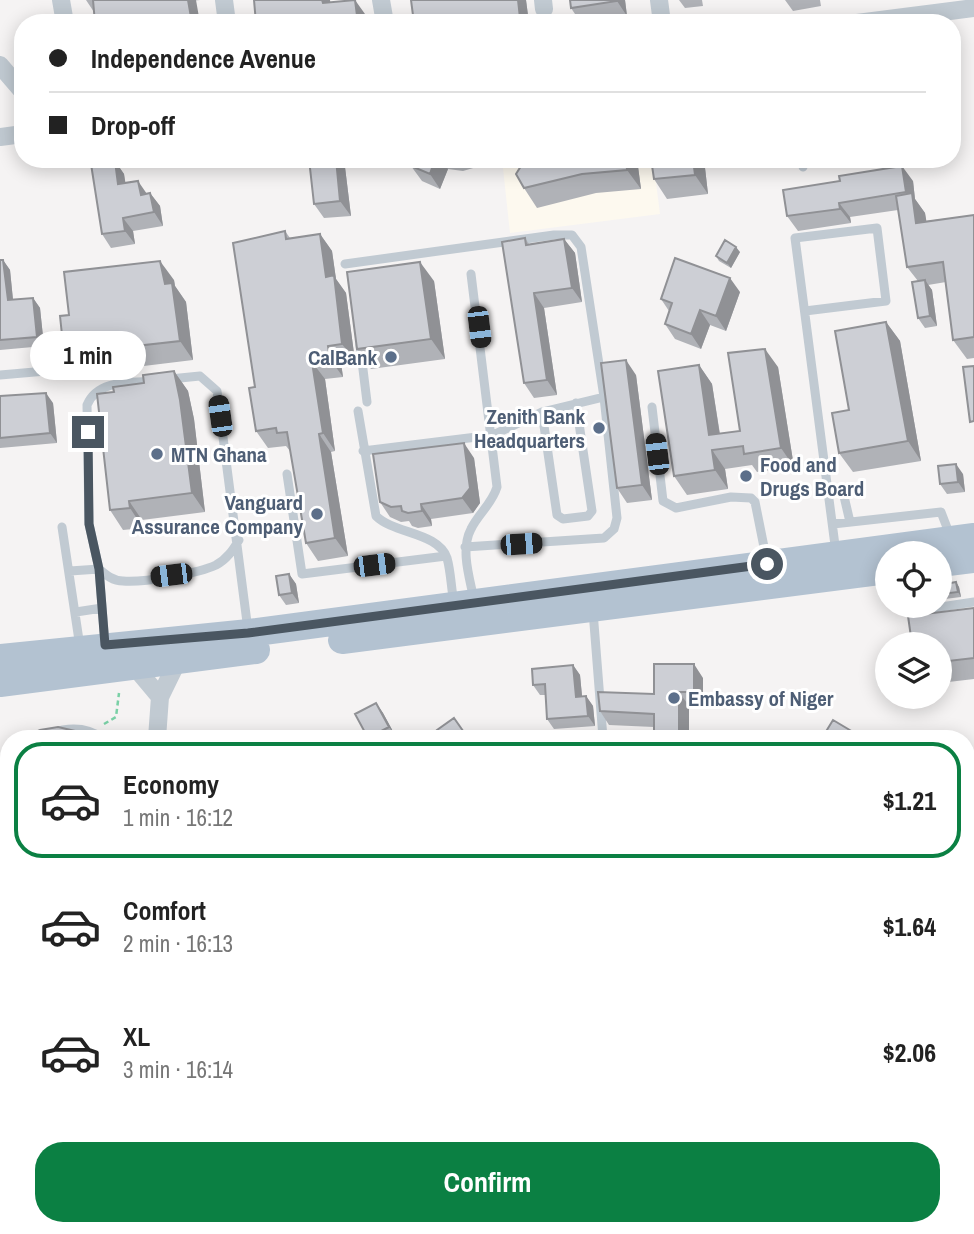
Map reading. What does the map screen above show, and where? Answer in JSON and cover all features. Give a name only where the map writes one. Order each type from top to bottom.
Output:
[{"type":"main road","points":[[0,659],[92,647],[248,633],[836,555],[955,547],[974,559]]},
{"type":"main road","points":[[0,683],[875,572]]},
{"type":"street","points":[[927,14],[974,8]]},
{"type":"street","points":[[0,65],[14,81]]},
{"type":"street","points":[[158,730],[160,697],[178,660]]},
{"type":"street","points":[[134,666],[160,697]]},
{"type":"lane","points":[[805,311],[886,301],[877,228],[795,238],[836,555]]},
{"type":"lane","points":[[345,264],[572,235],[581,247],[604,397],[617,518],[614,529],[604,538],[465,547]]},
{"type":"lane","points":[[464,603],[465,547],[471,529],[498,487],[471,274]]},
{"type":"lane","points":[[358,337],[367,402]]},
{"type":"lane","points":[[0,375],[46,371]]},
{"type":"lane","points":[[92,647],[102,608],[99,569],[89,524],[87,405],[92,394],[103,386],[200,376],[217,391],[239,540],[248,633]]},
{"type":"lane","points":[[363,451],[493,435],[542,412],[604,397]]},
{"type":"lane","points":[[542,412],[557,515],[563,519],[588,516],[592,511],[576,403]]},
{"type":"lane","points":[[652,407],[663,501],[676,508],[732,497],[751,498],[755,502],[767,564]]},
{"type":"lane","points":[[358,411],[376,516],[397,530],[428,540],[446,556],[464,603]]},
{"type":"lane","points":[[287,474],[302,574],[446,556]]},
{"type":"lane","points":[[843,492],[850,522]]},
{"type":"lane","points":[[833,524],[941,512],[955,547]]},
{"type":"lane","points":[[62,527],[76,612],[92,647]]},
{"type":"lane","points":[[71,572],[99,569],[108,577],[123,581],[195,572],[217,564],[231,553],[239,540]]},
{"type":"lane","points":[[952,605],[974,602]]},
{"type":"lane","points":[[592,607],[602,730]]},
{"type":"lane","points":[[76,612],[102,608]]},
{"type":"path","points":[[94,730],[116,717],[118,693]]},
{"type":"shaded area","points":[[503,168],[654,168],[660,214],[510,233]]},
{"type":"building","points":[[93,0],[188,0],[190,14],[94,14]]},
{"type":"building","points":[[254,0],[322,0],[323,3],[355,0],[357,14],[255,14]]},
{"type":"building","points":[[411,0],[518,0],[520,14],[413,14]]},
{"type":"building","points":[[570,0],[617,0],[617,1],[571,8]]},
{"type":"building","points":[[92,168],[116,168],[118,184],[138,181],[141,195],[150,193],[154,212],[123,218],[125,231],[102,234]]},
{"type":"building","points":[[310,168],[337,168],[340,201],[314,204]]},
{"type":"building","points":[[416,168],[432,168],[430,174]]},
{"type":"building","points":[[520,168],[627,170],[582,174],[524,188],[516,174]]},
{"type":"building","points":[[652,168],[694,168],[695,175],[654,179]]},
{"type":"building","points":[[902,168],[906,192],[839,203],[840,209],[787,216],[783,190],[840,181],[839,176]]},
{"type":"building","points":[[912,193],[916,223],[974,215],[974,337],[953,340],[943,262],[907,267],[896,196]]},
{"type":"building","points":[[285,231],[286,239],[320,234],[326,277],[334,275],[342,344],[328,346],[330,359],[312,362],[323,433],[319,434],[335,538],[306,543],[287,432],[277,433],[276,428],[256,431],[249,388],[255,387],[233,243]]},
{"type":"building","points":[[525,238],[526,245],[564,239],[572,288],[534,293],[547,380],[524,383],[502,242]]},
{"type":"building","points":[[725,240],[736,247],[727,263],[716,256]]},
{"type":"building","points":[[675,258],[730,278],[716,316],[700,310],[691,334],[665,324],[672,303],[661,299]]},
{"type":"building","points":[[0,260],[3,260],[8,300],[33,298],[37,337],[0,340]]},
{"type":"building","points":[[160,261],[165,284],[172,283],[180,341],[64,354],[60,316],[69,315],[64,272]]},
{"type":"building","points":[[420,262],[431,339],[357,349],[347,272]]},
{"type":"building","points":[[925,280],[930,316],[918,318],[912,282]]},
{"type":"building","points":[[886,322],[908,441],[839,453],[832,413],[849,410],[835,331]]},
{"type":"building","points":[[765,349],[781,448],[744,454],[743,446],[712,450],[715,470],[674,476],[658,371],[699,365],[709,435],[740,431],[728,353]]},
{"type":"building","points":[[626,360],[642,485],[617,488],[601,363]]},
{"type":"building","points":[[974,366],[974,421],[970,422],[963,367]]},
{"type":"building","name":"MTN Ghana","points":[[174,371],[192,493],[129,501],[130,508],[110,510],[97,394],[114,392],[113,387],[144,383],[143,375]]},
{"type":"building","points":[[46,393],[50,433],[0,438],[0,396]]},
{"type":"building","points":[[464,443],[470,488],[462,498],[421,504],[422,511],[408,513],[402,511],[401,506],[391,507],[380,502],[373,454]]},
{"type":"building","points":[[956,464],[958,482],[940,484],[938,466]]},
{"type":"building","points":[[289,574],[292,593],[279,595],[276,576]]},
{"type":"building","points":[[956,582],[958,592],[952,593],[952,583]]},
{"type":"building","points":[[974,608],[974,658],[952,661],[952,632],[910,632],[908,618],[952,618],[952,611]]},
{"type":"building","points":[[654,664],[694,664],[694,692],[679,692],[679,730],[654,730],[654,714],[600,711],[598,692],[654,694]]},
{"type":"building","points":[[573,665],[576,697],[586,696],[588,716],[547,719],[545,684],[533,685],[532,669]]},
{"type":"building","points":[[376,703],[389,727],[383,730],[364,730],[355,714]]},
{"type":"building","points":[[454,718],[462,730],[437,730]]},
{"type":"building","points":[[833,720],[850,730],[827,730]]},
{"type":"building","points":[[58,727],[71,730],[40,730]]},
{"type":"place","name":"CalBank","points":[[391,357]]},
{"type":"place","name":"Zenith Bank Headquarters","points":[[599,428]]},
{"type":"place","name":"MTN Ghana","points":[[157,454]]},
{"type":"place","name":"Food and Drugs Board","points":[[746,476]]},
{"type":"place","name":"Vanguard Assurance Company","points":[[317,514]]},
{"type":"place","name":"Embassy of Niger","points":[[674,698]]},
{"type":"route","points":[[88,432],[89,524],[99,569],[105,645],[248,633],[767,564]]}]
